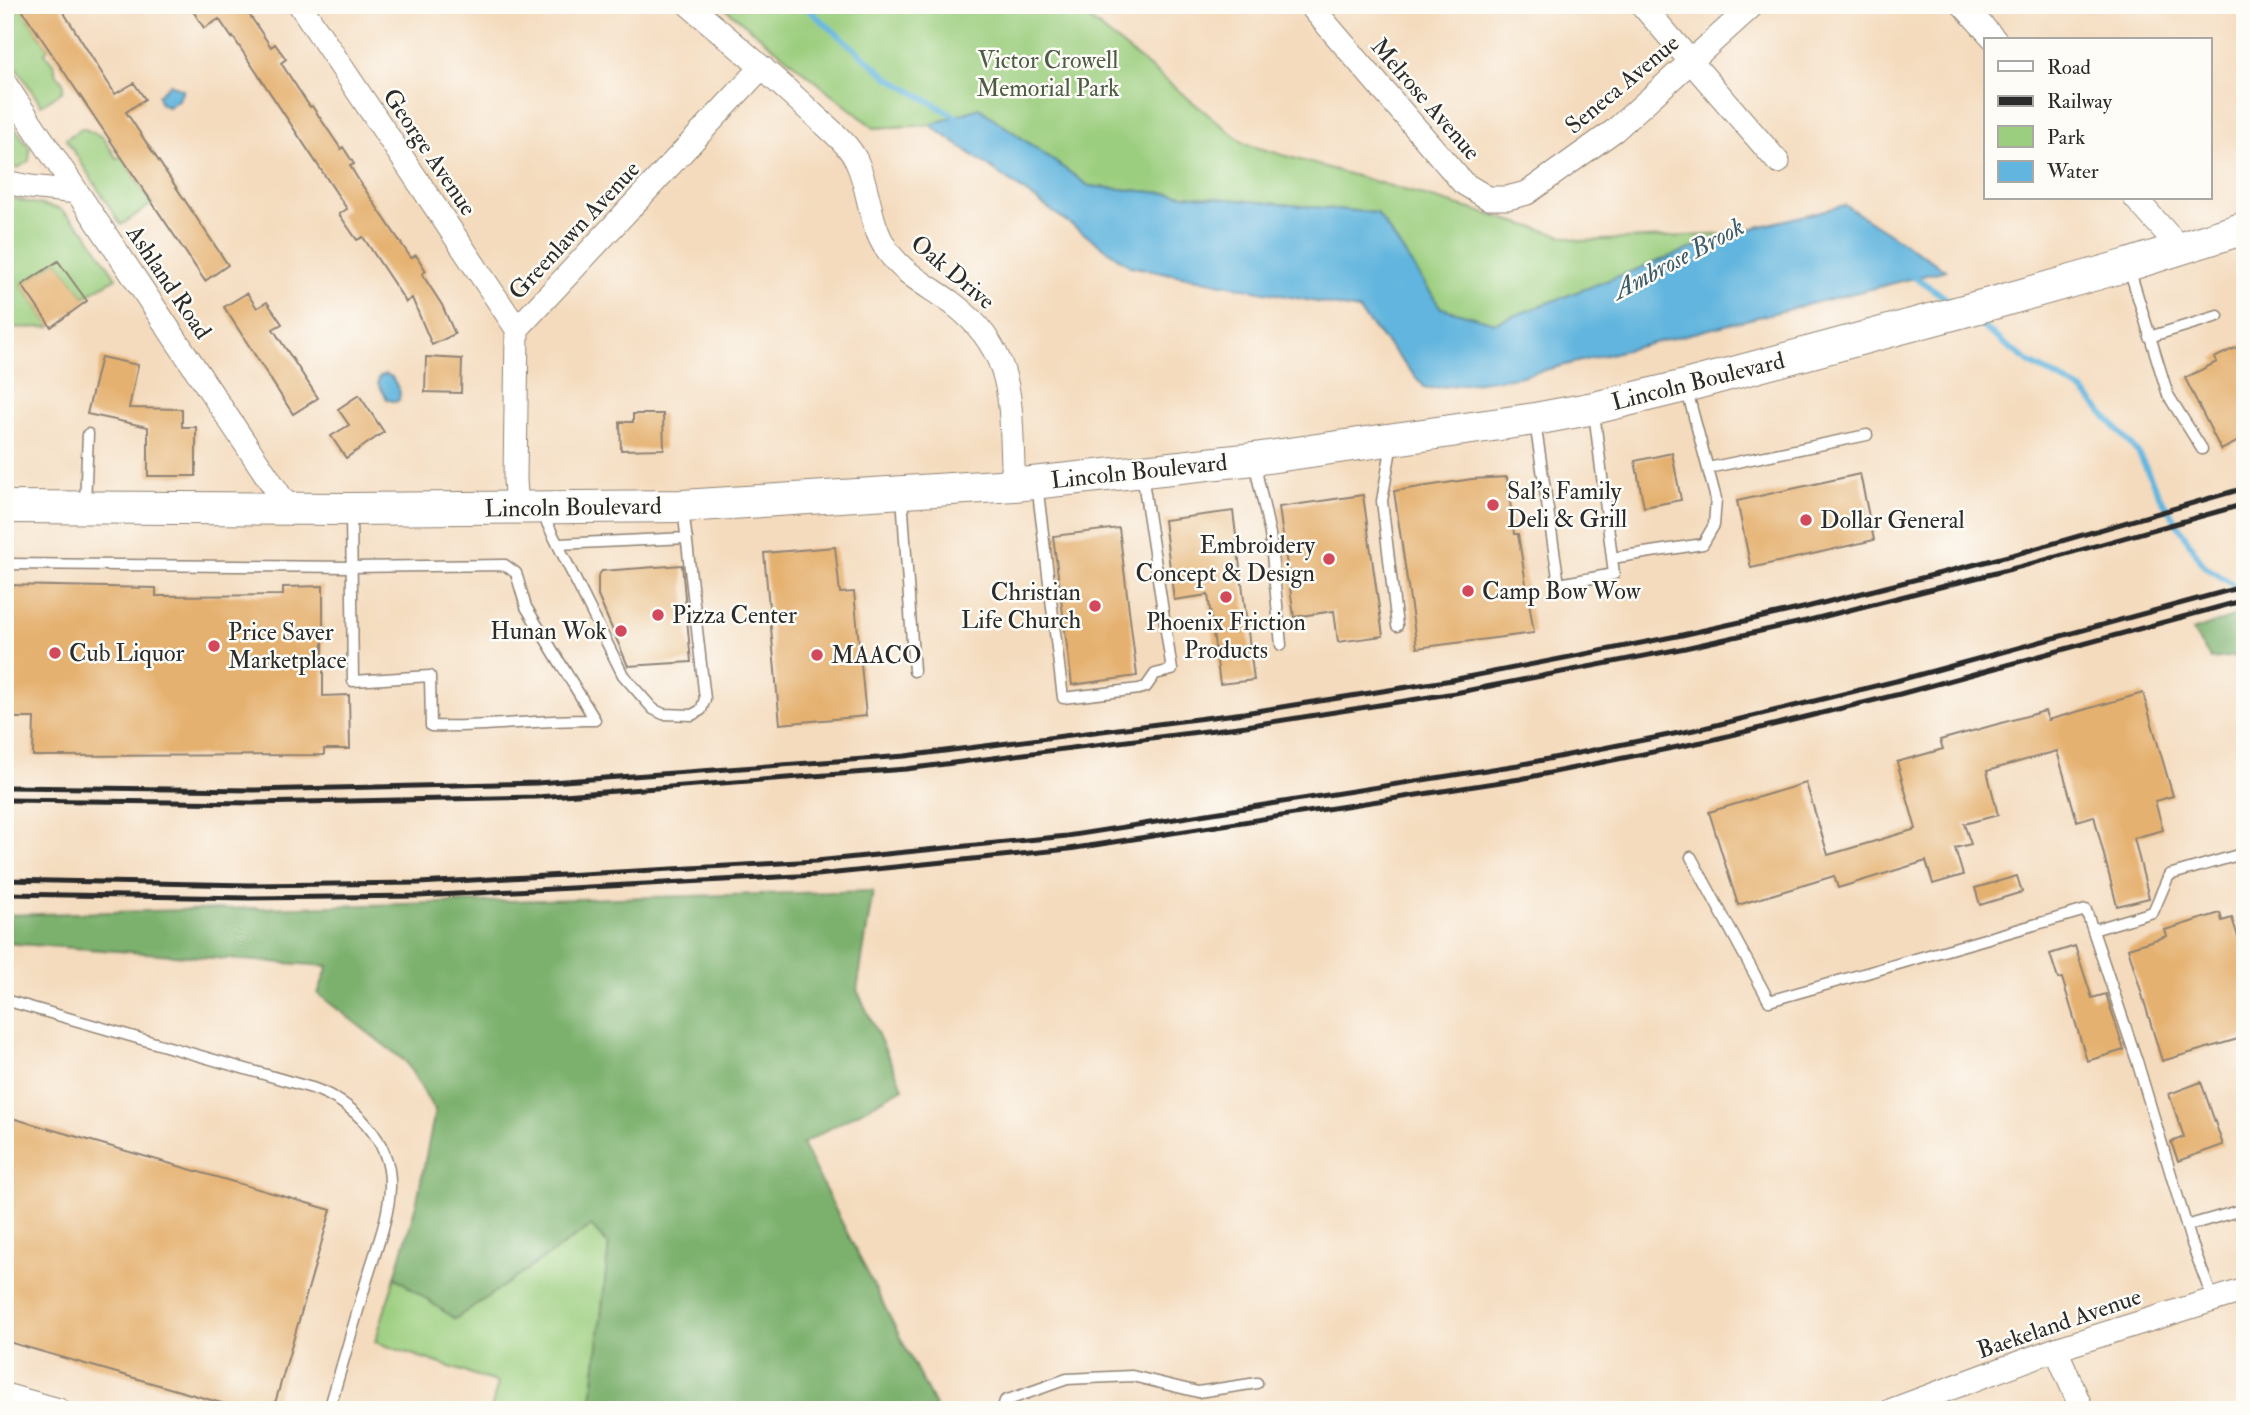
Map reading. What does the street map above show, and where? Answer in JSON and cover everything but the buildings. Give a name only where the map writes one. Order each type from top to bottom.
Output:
[{"type":"main road","name":"Lincoln Boulevard","points":[[5,507],[351,509],[683,506],[1026,483],[1254,459],[1392,441],[1594,408],[1997,302],[2245,228]]},
{"type":"street","name":"George Avenue","points":[[300,5],[517,329]]},
{"type":"street","name":"Oak Drive","points":[[689,5],[762,67],[842,142],[856,159],[870,215],[887,250],[922,283],[976,322],[991,341],[1002,361],[1026,483]]},
{"type":"street","name":"Melrose Avenue","points":[[1310,5],[1463,183],[1488,198],[1519,195]]},
{"type":"street","points":[[1642,5],[1778,162]]},
{"type":"street","name":"Seneca Avenue","points":[[1519,195],[1527,193],[1615,130],[1753,5]]},
{"type":"street","points":[[1963,5],[1992,38]]},
{"type":"street","name":"Greenlawn Avenue","points":[[528,508],[515,480],[517,329],[762,67]]},
{"type":"street","name":"Ashland Road","points":[[5,84],[289,509]]},
{"type":"street","points":[[5,182],[77,192]]},
{"type":"street","points":[[2137,200],[2180,248]]},
{"type":"street","name":"Baekeland Avenue","points":[[1892,1410],[2056,1349],[2245,1290]]},
{"type":"street","points":[[2056,1349],[2082,1410]]},
{"type":"street","points":[[5,1395],[59,1410]]},
{"type":"lane","points":[[2128,265],[2168,395],[2202,449]]},
{"type":"lane","points":[[2149,337],[2218,316]]},
{"type":"lane","points":[[1612,558],[1703,544],[1714,525],[1716,499],[1685,386]]},
{"type":"lane","points":[[1535,419],[1559,584],[1614,574],[1594,408]]},
{"type":"lane","points":[[85,507],[88,434]]},
{"type":"lane","points":[[1708,468],[1867,435]]},
{"type":"lane","points":[[1392,441],[1382,501],[1397,626]]},
{"type":"lane","points":[[1254,459],[1270,534],[1281,645]]},
{"type":"lane","points":[[1026,483],[1045,545],[1063,698],[1139,689],[1146,687],[1155,674],[1172,670],[1142,471]]},
{"type":"lane","points":[[901,493],[914,671]]},
{"type":"lane","points":[[528,508],[558,544],[623,675],[653,709],[663,715],[692,715],[701,710],[705,699],[683,506]]},
{"type":"lane","points":[[5,564],[351,567],[505,565],[516,573],[526,607],[595,720],[431,726],[430,676],[353,681],[351,567],[351,509]]},
{"type":"lane","points":[[558,544],[687,538]]},
{"type":"lane","points":[[2093,930],[2153,912],[2169,876],[2245,853]]},
{"type":"lane","points":[[1691,857],[1769,1001],[2086,910],[2137,1061],[2186,1226],[2214,1300]]},
{"type":"lane","points":[[5,1000],[312,1088],[328,1094],[360,1116],[380,1145],[387,1164],[390,1185],[383,1223],[329,1410]]},
{"type":"lane","points":[[2186,1226],[2245,1209]]},
{"type":"lane","points":[[1002,1410],[1005,1401],[1067,1379],[1132,1377],[1198,1392],[1257,1383]]},
{"type":"green space","points":[[5,5],[19,5],[48,48],[45,53],[63,82],[63,91],[41,105],[5,50]]},
{"type":"green space","name":"Victor Crowell Memorial Park","points":[[721,5],[1072,5],[1245,144],[1581,241],[1730,234],[1495,323],[1441,308],[1377,213],[1089,186],[979,108],[930,125],[874,128]]},
{"type":"green space","points":[[5,115],[30,148],[29,161],[18,168],[5,165]]},
{"type":"green space","points":[[82,128],[103,137],[117,159],[146,143],[154,154],[129,169],[152,204],[121,225],[66,139]]},
{"type":"green space","points":[[5,197],[60,209],[86,232],[116,278],[84,297],[58,261],[22,285],[51,327],[5,328]]},
{"type":"green space","points":[[2245,613],[2245,655],[2211,659],[2192,631]]},
{"type":"green space","points":[[873,891],[857,990],[903,1088],[802,1144],[937,1410],[591,1410],[609,1245],[591,1226],[455,1319],[395,1277],[417,1201],[435,1111],[406,1062],[318,994],[328,966],[5,943],[5,915]]},
{"type":"green space","points":[[591,1226],[609,1245],[591,1410],[491,1410],[498,1383],[375,1342],[395,1277],[455,1319]]},
{"type":"water","points":[[170,84],[183,90],[179,99],[168,107],[160,103],[158,95]]},
{"type":"water","points":[[979,108],[1089,186],[1377,213],[1441,308],[1495,323],[1730,234],[1845,205],[1946,270],[1517,377],[1426,389],[1358,310],[1130,266],[930,125]]},
{"type":"water","points":[[385,374],[392,377],[400,392],[399,400],[395,402],[387,399],[378,383],[379,377]]},
{"type":"waterway","name":"Ambrose Brook","points":[[803,5],[889,78],[960,119]]},
{"type":"waterway","name":"Ambrose Brook","points":[[1911,274],[1951,302]]},
{"type":"waterway","name":"Ambrose Brook","points":[[1973,320],[2030,363],[2083,391],[2139,454],[2159,495],[2204,566],[2245,592]]},
{"type":"railway","points":[[5,787],[254,790],[537,783],[905,756],[1244,713],[1452,680],[1682,635],[1803,608],[2020,553],[2245,488]]},
{"type":"railway","points":[[5,800],[254,803],[537,797],[906,769],[1246,726],[1455,693],[1685,648],[1806,621],[2023,566],[2245,504]]},
{"type":"railway","points":[[5,880],[249,885],[419,883],[816,861],[1067,836],[1518,765],[1704,728],[1896,681],[2245,586]]},
{"type":"railway","points":[[5,894],[249,898],[419,896],[817,875],[1069,849],[1520,779],[1707,741],[1900,694],[2245,600]]},
{"type":"place","name":"Sal's Family Deli & Grill","points":[[1493,505]]},
{"type":"place","name":"Dollar General","points":[[1806,520]]},
{"type":"place","name":"Embroidery Concept & Design","points":[[1329,559]]},
{"type":"place","name":"Camp Bow Wow","points":[[1468,591]]},
{"type":"place","name":"Phoenix Friction Products","points":[[1226,597]]},
{"type":"place","name":"Christian Life Church","points":[[1095,606]]},
{"type":"place","name":"Pizza Center","points":[[658,615]]},
{"type":"place","name":"Hunan Wok","points":[[621,631]]},
{"type":"place","name":"Price Saver Marketplace","points":[[214,646]]},
{"type":"place","name":"Cub Liquor","points":[[55,653]]},
{"type":"place","name":"MAACO","points":[[817,655]]}]
